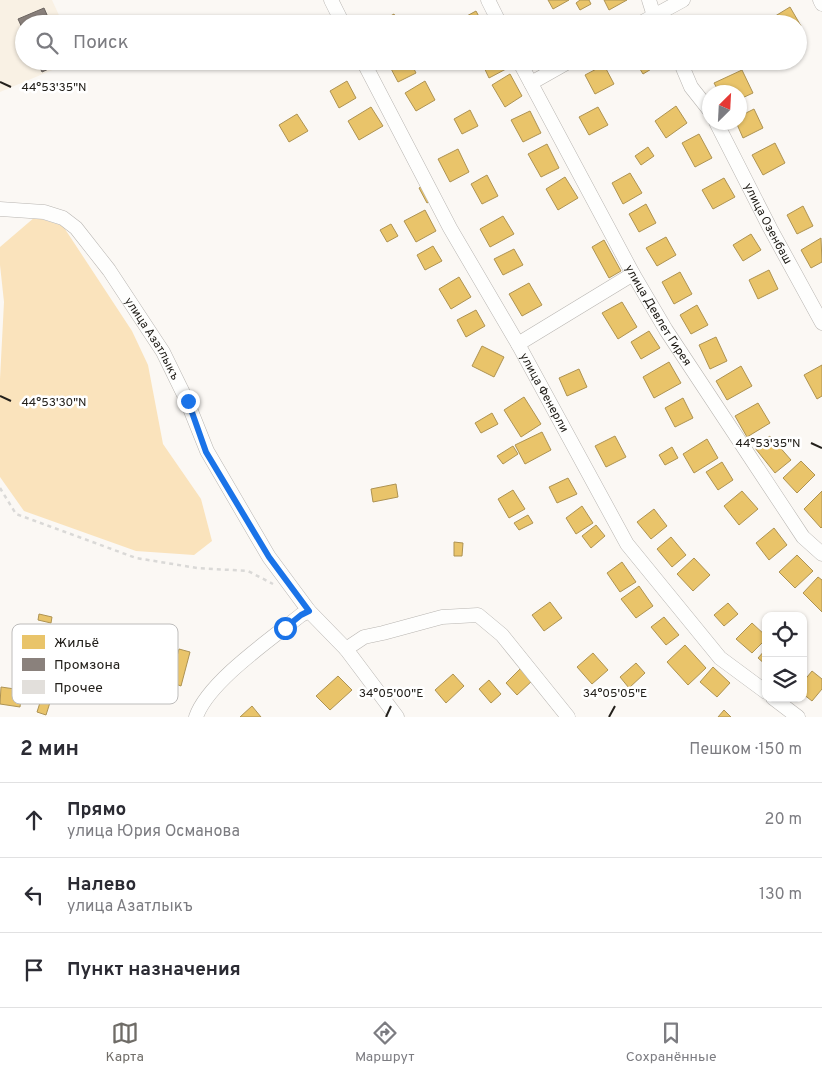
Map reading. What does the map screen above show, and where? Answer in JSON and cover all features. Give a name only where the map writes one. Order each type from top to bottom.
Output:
[{"type":"street","points":[[331,0],[338,15]]},
{"type":"street","points":[[488,0],[496,15]]},
{"type":"street","points":[[649,0],[654,15]]},
{"type":"street","points":[[663,15],[683,0]]},
{"type":"street","points":[[820,0],[822,4]]},
{"type":"street","name":"улица Фенерли","points":[[368,70],[450,228],[518,344],[627,544],[720,658],[762,689]]},
{"type":"street","name":"улица Девлет Гирея","points":[[524,70],[633,274],[672,338],[803,537],[822,554]]},
{"type":"street","points":[[530,83],[554,70]]},
{"type":"street","points":[[684,70],[691,87],[702,101]]},
{"type":"street","name":"улица Озенбаш","points":[[720,130],[770,228],[822,323]]},
{"type":"street","name":"улица Азатлыкъ","points":[[0,209],[44,212],[63,218],[76,228],[109,270],[163,352],[188,401],[206,452],[269,557],[309,611],[346,649],[397,717]]},
{"type":"street","points":[[518,344],[633,274]]},
{"type":"street","points":[[196,717],[205,700],[224,679],[295,619],[309,611]]},
{"type":"street","points":[[346,649],[364,637],[442,617],[478,615],[502,635],[568,717]]},
{"type":"street","points":[[779,702],[798,717]]},
{"type":"path","points":[[0,488],[16,514],[136,558],[197,568],[248,571],[274,585]]},
{"type":"shaded area","points":[[0,0],[52,0],[59,15],[15,15],[15,70],[53,70],[0,92]]},
{"type":"shaded area","points":[[35,217],[63,226],[132,331],[148,365],[163,444],[201,499],[212,541],[194,555],[136,551],[24,511],[0,477],[0,379],[4,302],[0,247]]},
{"type":"building: Жильё","points":[[548,0],[569,0],[553,9]]},
{"type":"building: Жильё","points":[[580,0],[589,0],[591,4],[580,10],[576,3]]},
{"type":"building: Жильё","points":[[604,0],[627,0],[609,10]]},
{"type":"building: Жильё","points":[[790,7],[795,15],[777,15]]},
{"type":"building: Жильё","points":[[476,11],[478,15],[469,15]]},
{"type":"building: Жильё","points":[[392,70],[414,70],[416,73],[398,82]]},
{"type":"building: Жильё","points":[[485,70],[504,70],[489,78]]},
{"type":"building: Жильё","points":[[594,70],[607,70],[614,84],[595,94],[585,75]]},
{"type":"building: Жильё","points":[[641,70],[650,70],[643,74]]},
{"type":"building: Жильё","points":[[742,70],[753,93],[747,96],[747,85],[715,85],[714,83]]},
{"type":"building: Жильё","points":[[510,74],[522,96],[505,107],[492,85]]},
{"type":"building: Жильё","points":[[347,81],[356,98],[339,108],[330,91]]},
{"type":"building: Жильё","points":[[425,81],[435,100],[416,111],[405,93]]},
{"type":"building: Жильё","points":[[676,106],[687,123],[666,138],[655,121]]},
{"type":"building: Жильё","points":[[371,107],[383,126],[359,140],[348,121]]},
{"type":"building: Жильё","points":[[598,107],[608,125],[589,135],[579,117]]},
{"type":"building: Жильё","points":[[754,109],[763,128],[743,138],[740,130],[747,130],[747,112]]},
{"type":"building: Жильё","points":[[470,110],[478,126],[462,134],[454,119]]},
{"type":"building: Жильё","points":[[530,111],[541,133],[523,142],[511,120]]},
{"type":"building: Жильё","points":[[297,114],[308,131],[289,142],[279,125]]},
{"type":"building: Жильё","points":[[699,134],[712,158],[695,167],[682,143]]},
{"type":"building: Жильё","points":[[775,143],[785,163],[763,175],[752,155]]},
{"type":"building: Жильё","points":[[547,144],[559,168],[541,177],[528,154]]},
{"type":"building: Жильё","points":[[648,147],[654,156],[641,165],[635,156]]},
{"type":"building: Жильё","points":[[458,149],[469,172],[450,182],[438,159]]},
{"type":"building: Жильё","points":[[630,173],[642,193],[623,204],[612,183]]},
{"type":"building: Жильё","points":[[487,175],[498,196],[482,204],[471,184]]},
{"type":"building: Жильё","points":[[565,177],[578,198],[558,210],[546,189]]},
{"type":"building: Жильё","points":[[724,178],[735,197],[713,209],[702,190]]},
{"type":"building: Жильё","points":[[424,185],[432,200],[427,203],[419,188]]},
{"type":"building: Жильё","points":[[646,204],[656,223],[639,232],[629,214]]},
{"type":"building: Жильё","points":[[803,206],[813,226],[797,234],[787,215]]},
{"type":"building: Жильё","points":[[425,210],[436,231],[416,242],[404,221]]},
{"type":"building: Жильё","points":[[503,216],[514,234],[490,247],[480,229]]},
{"type":"building: Жильё","points":[[391,224],[398,236],[387,242],[380,230]]},
{"type":"building: Жильё","points":[[751,234],[761,250],[743,261],[733,245]]},
{"type":"building: Жильё","points":[[666,237],[676,255],[657,266],[646,248]]},
{"type":"building: Жильё","points":[[821,238],[822,262],[811,268],[801,250]]},
{"type":"building: Жильё","points":[[604,240],[621,271],[609,278],[592,247]]},
{"type":"building: Жильё","points":[[433,246],[442,261],[425,270],[417,255]]},
{"type":"building: Жильё","points":[[514,249],[523,265],[503,275],[494,259]]},
{"type":"building: Жильё","points":[[769,270],[778,289],[758,299],[749,280]]},
{"type":"building: Жильё","points":[[680,272],[692,294],[674,304],[662,282]]},
{"type":"building: Жильё","points":[[459,277],[471,297],[451,309],[439,289]]},
{"type":"building: Жильё","points":[[529,283],[542,305],[522,316],[509,294]]},
{"type":"building: Жильё","points":[[622,302],[637,327],[618,339],[602,313]]},
{"type":"building: Жильё","points":[[697,305],[708,325],[691,334],[680,315]]},
{"type":"building: Жильё","points":[[476,310],[485,326],[466,337],[457,320]]},
{"type":"building: Жильё","points":[[649,331],[660,348],[641,359],[631,342]]},
{"type":"building: Жильё","points":[[716,337],[727,361],[710,369],[699,345]]},
{"type":"building: Жильё","points":[[482,346],[504,357],[494,377],[472,366]]},
{"type":"building: Жильё","points":[[669,362],[681,383],[654,398],[643,377]]},
{"type":"building: Жильё","points":[[822,365],[822,396],[817,399],[804,375]]},
{"type":"building: Жильё","points":[[741,366],[752,386],[727,400],[716,381]]},
{"type":"building: Жильё","points":[[579,369],[587,387],[567,396],[559,378]]},
{"type":"building: Жильё","points":[[524,397],[541,424],[521,437],[504,410]]},
{"type":"building: Жильё","points":[[683,398],[693,418],[675,427],[665,408]]},
{"type":"building: Жильё","points":[[758,403],[770,423],[747,437],[735,416]]},
{"type":"building: Жильё","points":[[492,413],[498,424],[481,433],[475,423]]},
{"type":"building: Жильё","points":[[542,432],[551,450],[525,464],[515,445]]},
{"type":"building: Жильё","points":[[615,436],[626,457],[606,467],[595,446]]},
{"type":"building: Жильё","points":[[770,436],[791,460],[775,473],[755,448]]},
{"type":"building: Жильё","points":[[707,439],[718,458],[694,473],[683,454]]},
{"type":"building: Жильё","points":[[513,446],[518,454],[503,464],[497,456]]},
{"type":"building: Жильё","points":[[672,447],[678,458],[665,465],[659,455]]},
{"type":"building: Жильё","points":[[801,461],[815,475],[797,493],[783,478]]},
{"type":"building: Жильё","points":[[722,462],[733,480],[718,490],[706,472]]},
{"type":"building: Жильё","points":[[568,478],[577,494],[557,503],[549,487]]},
{"type":"building: Жильё","points":[[396,484],[398,497],[373,502],[371,489]]},
{"type":"building: Жильё","points":[[513,490],[525,509],[509,518],[498,499]]},
{"type":"building: Жильё","points":[[742,491],[758,509],[739,525],[724,506]]},
{"type":"building: Жильё","points":[[822,491],[822,527],[821,528],[804,509]]},
{"type":"building: Жильё","points":[[582,506],[593,523],[576,534],[566,518]]},
{"type":"building: Жильё","points":[[654,509],[667,526],[651,539],[637,522]]},
{"type":"building: Жильё","points":[[528,515],[533,523],[519,530],[514,523]]},
{"type":"building: Жильё","points":[[596,525],[605,536],[591,548],[582,536]]},
{"type":"building: Жильё","points":[[774,528],[787,545],[769,560],[756,543]]},
{"type":"building: Жильё","points":[[671,537],[686,555],[672,567],[657,549]]},
{"type":"building: Жильё","points":[[454,542],[463,543],[462,556],[454,556]]},
{"type":"building: Жильё","points":[[797,555],[813,571],[795,588],[779,572]]},
{"type":"building: Жильё","points":[[694,558],[710,575],[693,591],[677,574]]},
{"type":"building: Жильё","points":[[622,562],[636,582],[620,592],[607,573]]},
{"type":"building: Жильё","points":[[818,577],[822,580],[822,612],[803,593]]},
{"type":"building: Жильё","points":[[639,586],[653,606],[636,618],[621,599]]},
{"type":"building: Жильё","points":[[550,602],[562,618],[544,631],[532,615]]},
{"type":"building: Жильё","points":[[728,603],[738,614],[724,626],[714,615]]},
{"type":"building: Жильё","points":[[39,614],[52,617],[51,623],[38,620]]},
{"type":"building: Жильё","points":[[664,617],[679,635],[666,645],[651,627]]},
{"type":"building: Жильё","points":[[752,623],[762,632],[762,643],[752,653],[736,639]]},
{"type":"building: Жильё","points":[[685,645],[706,668],[688,685],[667,662]]},
{"type":"building: Жильё","points":[[179,649],[190,652],[181,686],[178,685]]},
{"type":"building: Жильё","points":[[593,653],[608,670],[592,684],[577,667]]},
{"type":"building: Жильё","points":[[762,654],[762,662],[758,658]]},
{"type":"building: Жильё","points":[[636,663],[645,673],[629,688],[620,677]]},
{"type":"building: Жильё","points":[[713,667],[730,683],[717,697],[700,682]]},
{"type":"building: Жильё","points":[[521,668],[533,680],[517,695],[506,683]]},
{"type":"building: Жильё","points":[[812,671],[822,679],[822,689],[812,701],[807,697],[807,677]]},
{"type":"building: Жильё","points":[[453,674],[464,686],[446,703],[435,690]]},
{"type":"building: Жильё","points":[[338,676],[352,690],[330,710],[316,696]]},
{"type":"building: Жильё","points":[[489,680],[501,694],[491,703],[479,689]]},
{"type":"building: Жильё","points":[[1,687],[12,689],[12,704],[20,704],[20,707],[0,704]]},
{"type":"building: Жильё","points":[[40,704],[50,704],[46,715],[37,712]]},
{"type":"building: Жильё","points":[[252,706],[261,717],[240,717]]},
{"type":"building: Жильё","points":[[724,710],[731,717],[718,717]]},
{"type":"building: Промзона","points":[[44,8],[47,15],[27,15]]},
{"type":"route","points":[[188,401],[206,452],[269,557],[309,611],[285,628]]}]
